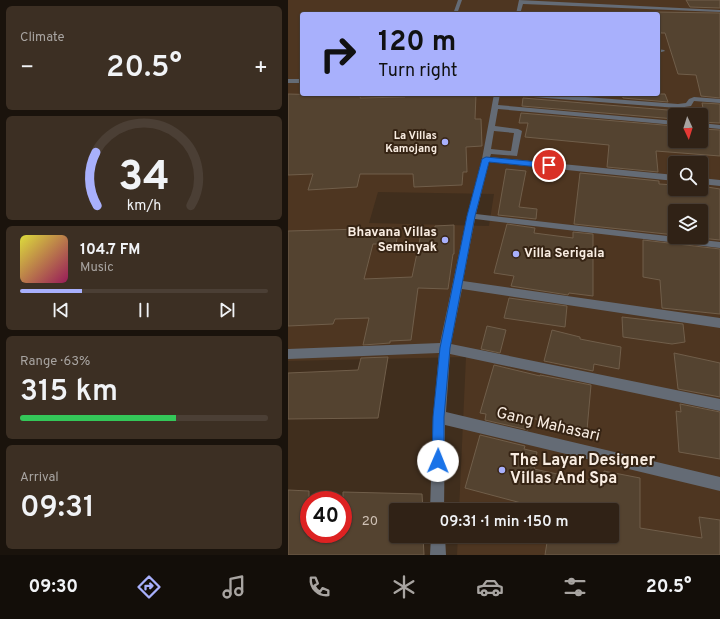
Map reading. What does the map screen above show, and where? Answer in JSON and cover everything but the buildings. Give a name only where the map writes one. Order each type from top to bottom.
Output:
[{"type":"street","points":[[456,12],[460,0]]},
{"type":"street","points":[[518,12],[520,1],[720,11]]},
{"type":"street","points":[[288,81],[300,81]]},
{"type":"street","points":[[437,503],[439,417],[445,348],[471,216],[492,128],[497,96]]},
{"type":"street","points":[[546,96],[678,106],[688,105],[691,100],[694,99],[720,101]]},
{"type":"street","points":[[495,107],[668,122]]},
{"type":"street","points":[[708,126],[720,127]]},
{"type":"street","points":[[486,155],[514,154],[518,131],[492,128]]},
{"type":"street","points":[[486,155],[668,177]]},
{"type":"street","points":[[708,181],[720,182]]},
{"type":"street","points":[[471,216],[720,245]]},
{"type":"street","points":[[458,284],[720,322]]},
{"type":"street","points":[[288,354],[445,348],[720,405]]},
{"type":"street","name":"Gang Mahasari","points":[[439,417],[720,484]]},
{"type":"street","points":[[438,543],[438,555]]},
{"type":"shaded area","points":[[288,0],[720,0],[720,555],[457,555],[458,543],[619,543],[619,503],[459,503],[466,357],[288,361]],"holes":[[[378,192],[494,194],[489,226],[369,223]]]},
{"type":"place","name":"La Villas Kamojang","points":[[445,142]]},
{"type":"place","name":"Bhavana Villas Seminyak","points":[[445,240]]},
{"type":"place","name":"Villa Serigala","points":[[516,254]]},
{"type":"place","name":"The Layar Designer Villas And Spa","points":[[502,470]]},
{"type":"route","points":[[438,461],[439,417],[445,348],[471,216],[479,188],[480,177],[486,159],[549,165]]}]
